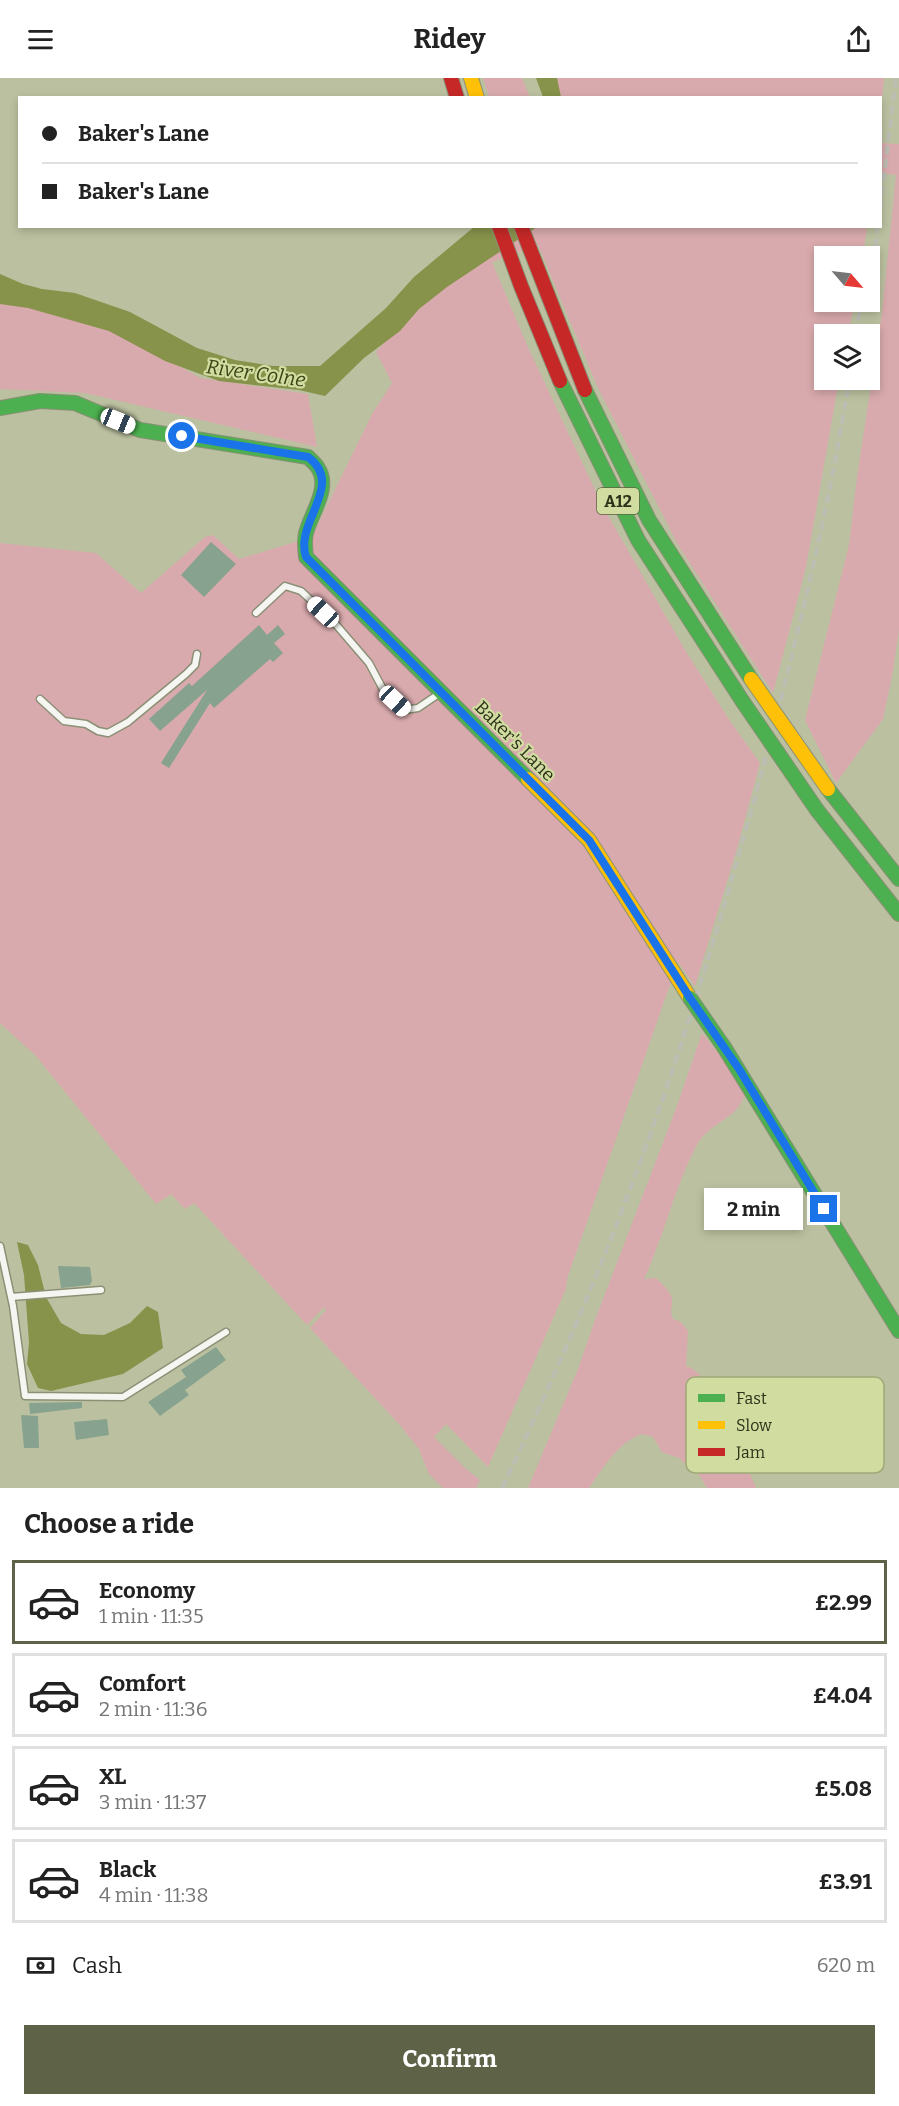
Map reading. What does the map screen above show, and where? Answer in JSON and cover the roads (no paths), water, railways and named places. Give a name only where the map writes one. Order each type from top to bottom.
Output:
[{"type":"main road","points":[[451,78],[456,96]]},
{"type":"main road","points":[[471,78],[476,96]]},
{"type":"main road","name":"A12","points":[[500,228],[520,286],[568,402],[638,540],[742,702],[817,810],[899,914]]},
{"type":"main road","name":"A12","points":[[522,228],[593,409],[650,520],[751,679],[828,789],[899,879]]},
{"type":"main road","name":"Baker's Lane","points":[[0,408],[40,401],[75,404],[140,430],[308,457],[317,463],[322,473],[323,484],[304,540],[306,557],[589,840],[724,1047],[899,1331]]},
{"type":"lane","points":[[256,613],[285,586],[301,591],[332,620],[369,663],[385,693],[404,710],[418,708],[441,693]]},
{"type":"lane","points":[[40,699],[64,721],[86,724],[98,731],[108,733],[128,722],[179,681],[195,665],[197,654]]},
{"type":"lane","points":[[0,1246],[11,1297],[25,1396],[123,1397],[226,1332]]},
{"type":"lane","points":[[11,1297],[102,1290]]},
{"type":"water","points":[[536,78],[557,78],[561,96],[543,96]]},
{"type":"water","name":"River Colne","points":[[473,228],[536,228],[447,287],[419,309],[400,331],[364,358],[325,396],[299,390],[219,381],[165,361],[109,331],[28,308],[0,304],[0,274],[23,284],[75,293],[130,312],[197,348],[235,360],[273,366],[320,366],[386,308],[414,277]]},
{"type":"water","points":[[17,1242],[28,1245],[38,1265],[46,1297],[61,1323],[81,1334],[104,1335],[130,1323],[147,1306],[158,1312],[163,1348],[123,1374],[51,1391],[38,1388],[27,1364],[29,1342],[24,1275]]},
{"type":"railway","points":[[882,192],[896,78]]},
{"type":"railway","points":[[875,246],[878,228]]},
{"type":"railway","points":[[858,324],[859,312]]},
{"type":"railway","points":[[502,1488],[539,1409],[608,1247],[673,1069],[704,973],[760,779],[798,630],[821,531],[847,390]]}]
